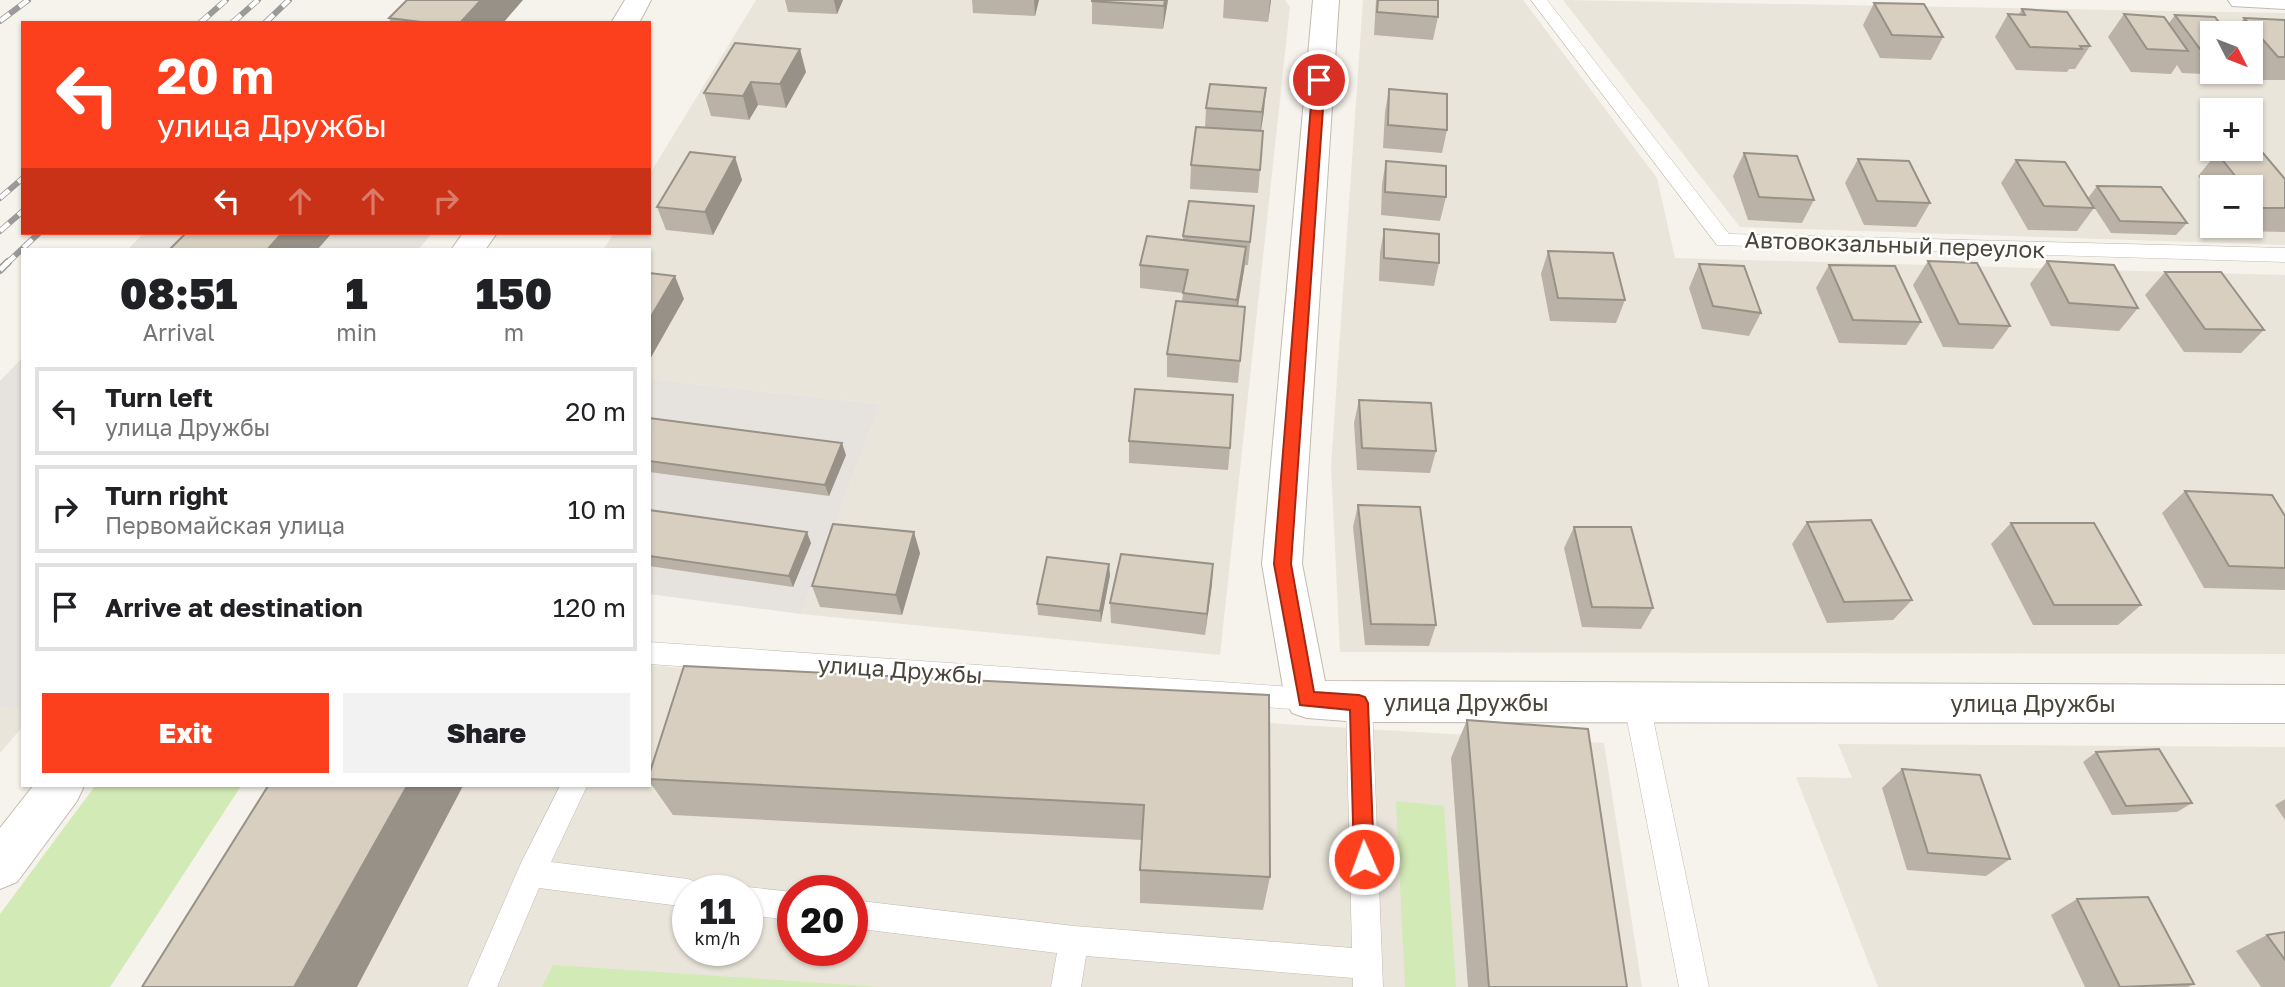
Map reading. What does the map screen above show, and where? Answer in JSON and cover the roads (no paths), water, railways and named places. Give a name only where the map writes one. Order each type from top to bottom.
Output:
[{"type":"street","points":[[626,21],[638,0]]},
{"type":"street","points":[[1307,699],[1282,564],[1326,0]]},
{"type":"street","points":[[2241,0],[2285,1]]},
{"type":"street","name":"улица Дружбы","points":[[1307,699],[1359,703],[2285,704]]},
{"type":"street","points":[[0,866],[60,787]]},
{"type":"lane","name":"Автовокзальный переулок","points":[[1539,0],[1724,240],[2285,255]]},
{"type":"lane","name":"улица Дружбы","points":[[651,653],[1307,699]]},
{"type":"lane","points":[[868,916],[1367,975],[1359,703]]},
{"type":"lane","points":[[1637,704],[1694,987]]},
{"type":"lane","points":[[482,987],[531,873],[574,787]]},
{"type":"lane","points":[[531,873],[672,891]]},
{"type":"lane","points":[[1066,987],[1074,942]]},
{"type":"railway","points":[[0,21],[28,0]]},
{"type":"railway","points":[[202,21],[226,0]]},
{"type":"railway","points":[[234,21],[258,0]]},
{"type":"railway","points":[[267,21],[289,0]]},
{"type":"railway","points":[[0,198],[21,180]]},
{"type":"railway","points":[[0,231],[21,213]]},
{"type":"railway","points":[[23,248],[37,235]]},
{"type":"railway","points":[[6,264],[21,250]]},
{"type":"railway","points":[[0,270],[6,264]]}]
